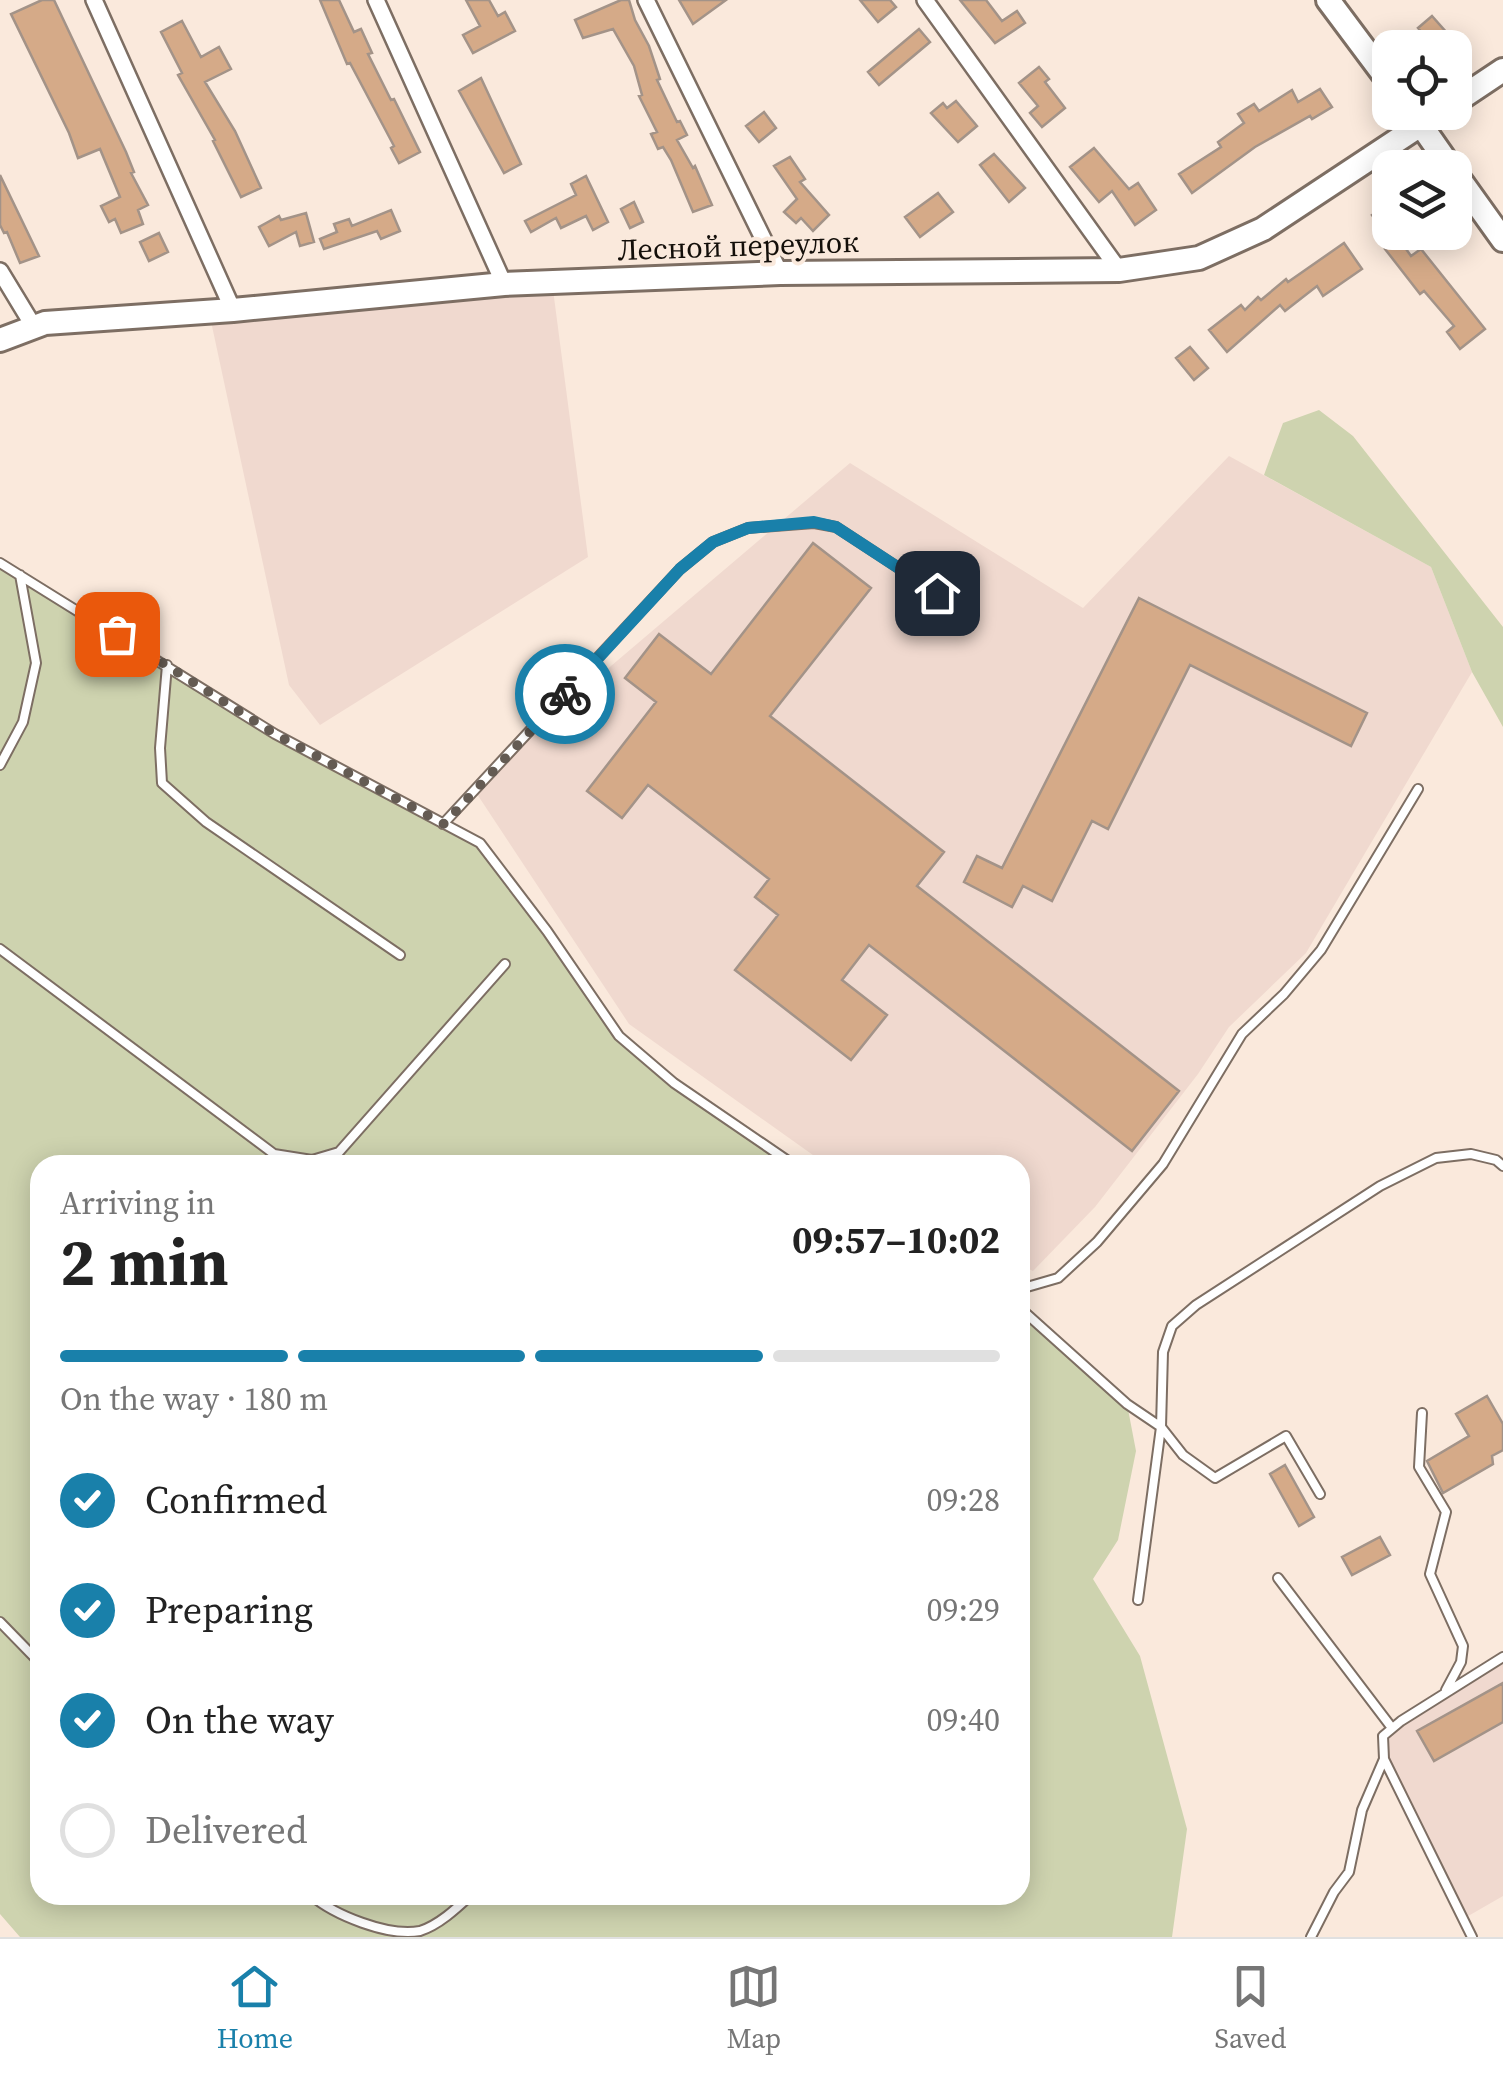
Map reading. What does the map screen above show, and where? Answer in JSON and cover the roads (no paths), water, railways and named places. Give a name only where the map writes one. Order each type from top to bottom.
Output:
[{"type":"main road","points":[[1328,0],[1372,59]]},
{"type":"main road","points":[[1472,91],[1503,70]]},
{"type":"main road","name":"Лесной переулок","points":[[0,340],[45,323],[504,284],[780,273],[1119,270],[1199,258],[1262,229],[1405,130]]},
{"type":"main road","points":[[1472,197],[1503,240]]},
{"type":"street","points":[[94,0],[233,310]]},
{"type":"street","points":[[376,0],[504,284]]},
{"type":"street","points":[[646,0],[780,273]]},
{"type":"street","points":[[925,0],[1119,270]]},
{"type":"street","points":[[0,270],[34,327]]},
{"type":"lane","points":[[444,824],[680,569],[713,542],[748,528],[814,522],[836,527],[937,593]]},
{"type":"lane","points":[[0,563],[275,734],[480,844],[547,930],[619,1036],[674,1083],[779,1155]]},
{"type":"lane","points":[[0,765],[23,722],[36,663],[20,575]]},
{"type":"lane","points":[[166,665],[160,748],[162,783],[206,822],[400,955]]},
{"type":"lane","points":[[1030,1287],[1058,1278],[1097,1242],[1163,1164],[1242,1034],[1284,994],[1321,950],[1418,789]]},
{"type":"lane","points":[[0,948],[280,1155]]},
{"type":"lane","points":[[329,1155],[339,1152],[506,964]]},
{"type":"lane","points":[[1138,1600],[1162,1427],[1162,1352],[1172,1326],[1196,1304],[1380,1186],[1436,1158],[1471,1154],[1496,1160],[1503,1166]]},
{"type":"lane","points":[[1030,1317],[1126,1404],[1162,1427],[1184,1455],[1215,1478],[1286,1436],[1320,1494]]},
{"type":"lane","points":[[1422,1413],[1419,1467],[1446,1512],[1430,1574],[1463,1646],[1461,1662],[1444,1694]]},
{"type":"lane","points":[[1278,1578],[1392,1728]]},
{"type":"lane","points":[[0,1622],[30,1652]]},
{"type":"lane","points":[[1472,1937],[1384,1759],[1382,1736],[1503,1656]]},
{"type":"lane","points":[[1310,1937],[1349,1872],[1362,1810],[1384,1759]]},
{"type":"lane","points":[[323,1905],[376,1929],[418,1931],[460,1905]]}]
